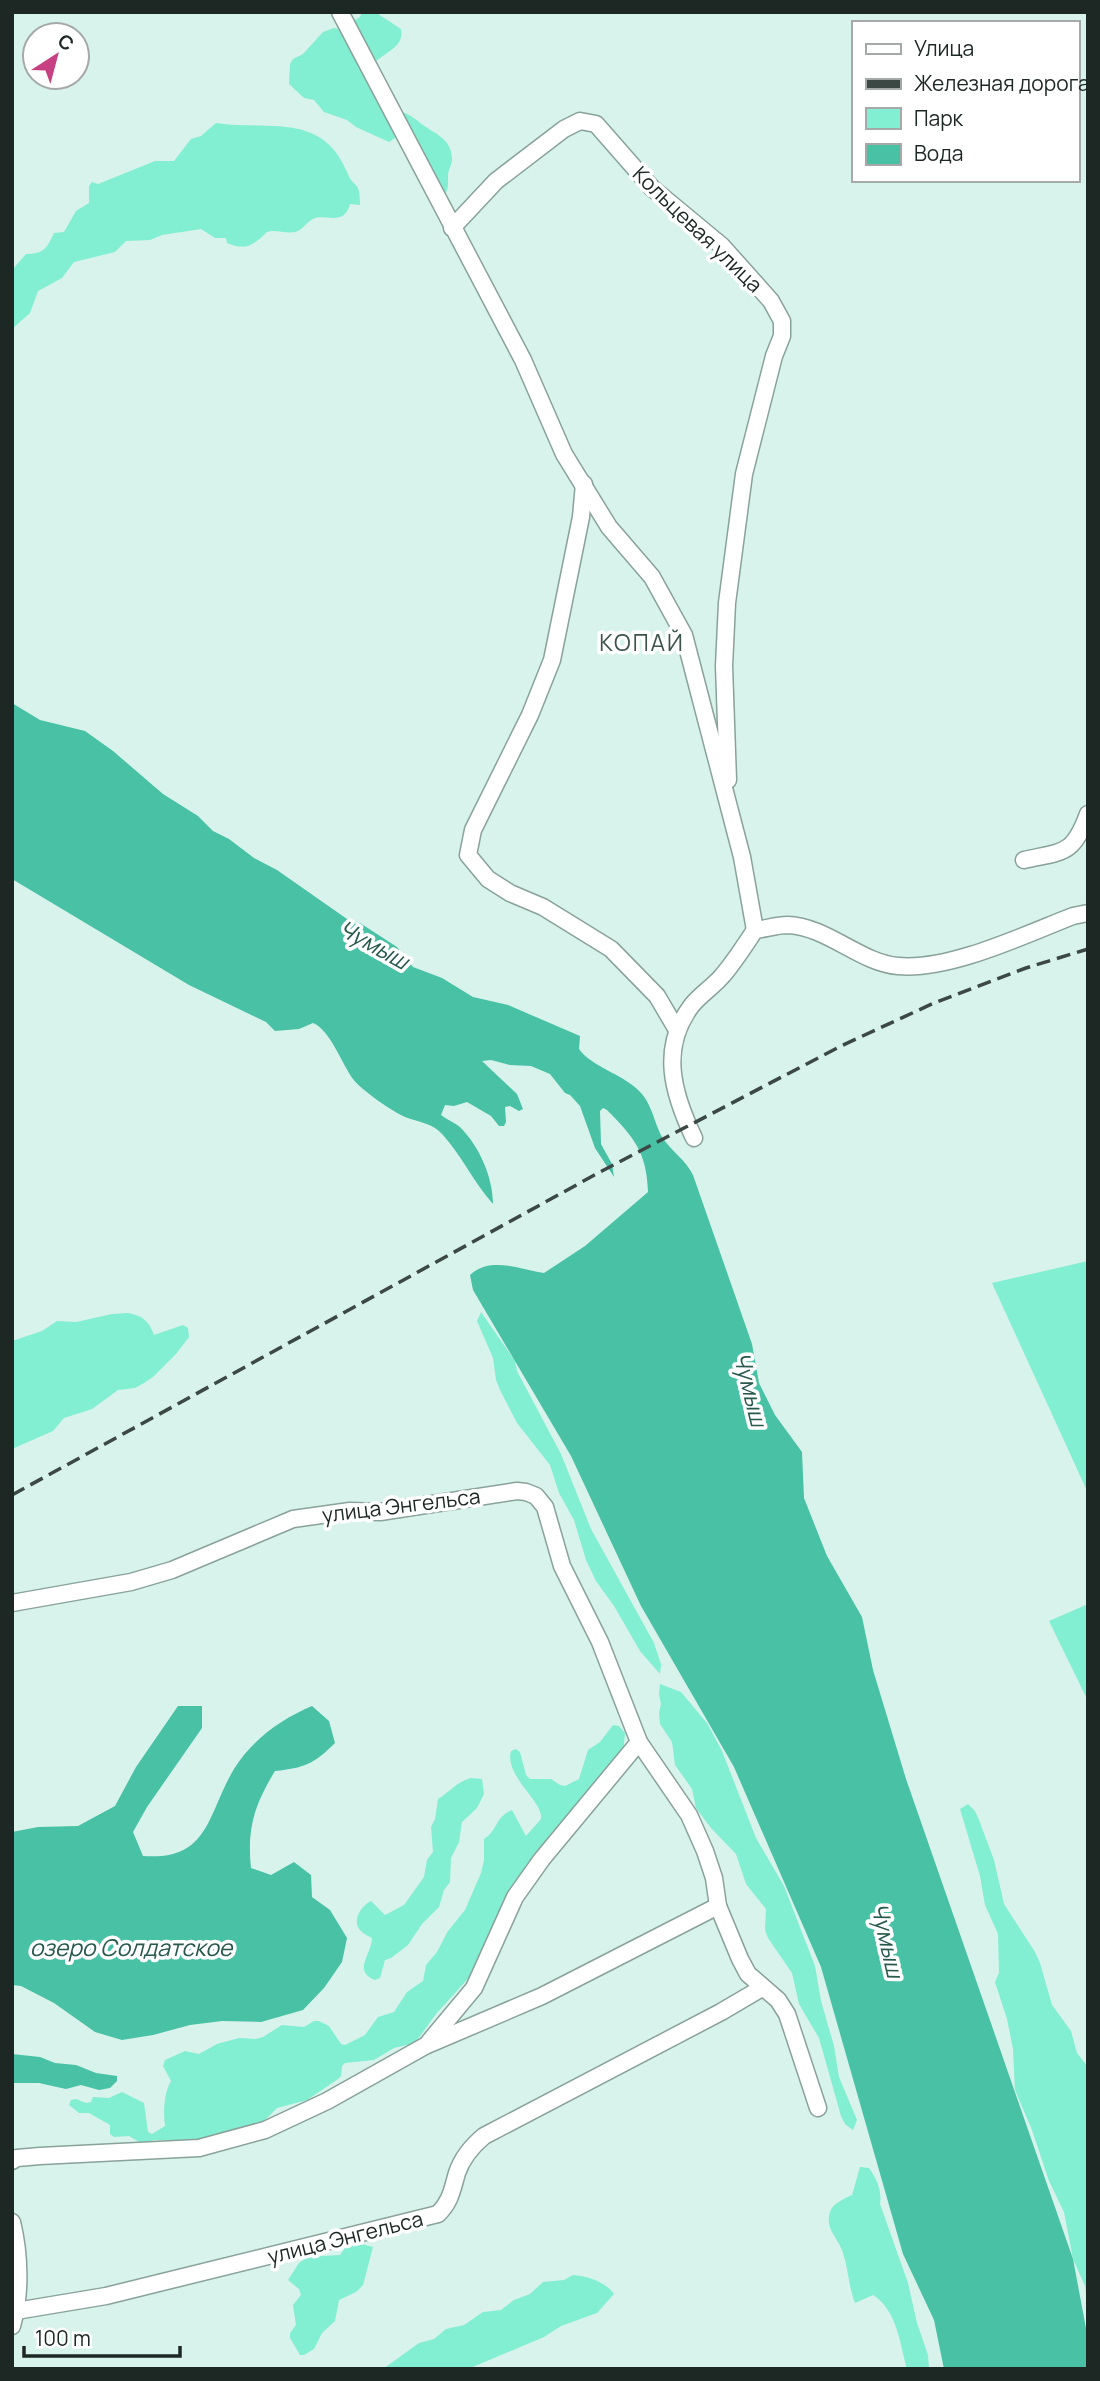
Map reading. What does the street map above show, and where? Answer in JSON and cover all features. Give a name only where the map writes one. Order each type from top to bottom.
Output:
[{"type":"street","points":[[340,12],[452,228]]},
{"type":"street","name":"Кольцевая улица","points":[[729,808],[724,666],[727,603],[744,474],[774,356],[782,336],[782,321],[771,301],[722,246],[652,188],[596,124],[580,121],[564,129],[496,181],[452,228],[523,360],[564,454],[609,527],[652,577],[684,635],[729,808],[742,857],[755,930]]},
{"type":"street","points":[[584,484],[581,517],[552,660],[530,715],[473,830],[468,855],[488,879],[543,906],[611,948],[657,996],[677,1030]]},
{"type":"street","points":[[1024,859],[1057,853],[1070,847],[1080,835],[1088,814]]},
{"type":"street","points":[[694,1138],[674,1087],[672,1051],[677,1030],[692,1005],[723,975],[755,930],[787,925],[816,931],[869,957],[896,966],[927,965],[979,951],[1073,916],[1088,913]]},
{"type":"street","name":"улица Энгельса","points":[[12,1603],[131,1583],[172,1570],[293,1519],[350,1511],[380,1512],[491,1494],[526,1492],[536,1496],[545,1507],[562,1566],[600,1643],[639,1742],[689,1815],[714,1878],[718,1906],[740,1959],[748,1974],[778,2000],[787,2014],[818,2108]]},
{"type":"street","points":[[425,2046],[474,1988],[515,1898],[535,1868],[639,1742]]},
{"type":"street","points":[[12,2161],[17,2158],[199,2148],[265,2130],[327,2101],[425,2046],[542,1996],[718,1906]]},
{"type":"street","name":"улица Энгельса","points":[[14,2319],[438,2214],[452,2198],[458,2171],[468,2153],[484,2136],[762,1988]]},
{"type":"street","points":[[12,2222],[16,2236],[18,2273],[14,2319]]},
{"type":"green space","points":[[362,12],[375,12],[401,29],[397,45],[374,63],[397,111],[413,117],[439,136],[450,148],[452,161],[444,196],[398,136],[389,142],[347,120],[324,112],[314,100],[304,98],[289,84],[290,64],[293,59],[303,54],[323,32],[339,29],[360,17]]},
{"type":"green space","points":[[216,123],[291,128],[308,132],[323,140],[336,153],[358,187],[360,205],[350,204],[344,215],[339,217],[313,219],[297,231],[267,232],[258,240],[244,246],[227,243],[226,238],[215,238],[201,229],[162,235],[150,240],[126,241],[115,252],[74,262],[62,278],[38,291],[30,313],[12,329],[12,270],[26,254],[44,249],[54,233],[64,232],[76,211],[89,203],[89,186],[92,182],[98,184],[155,161],[174,161],[191,139],[201,136]]},
{"type":"green space","points":[[1088,1261],[1088,1493],[992,1283]]},
{"type":"green space","points":[[481,1312],[515,1361],[517,1371],[561,1454],[591,1529],[654,1643],[661,1664],[660,1674],[640,1651],[596,1581],[550,1465],[517,1423],[500,1390],[493,1358],[477,1321]]},
{"type":"green space","points":[[128,1313],[145,1320],[154,1335],[183,1325],[188,1328],[189,1337],[176,1354],[144,1383],[135,1388],[118,1390],[92,1409],[64,1418],[53,1431],[12,1449],[12,1341],[42,1331],[57,1321],[76,1322]]},
{"type":"green space","points":[[1088,1604],[1088,1701],[1049,1621]]},
{"type":"green space","points":[[660,1684],[681,1692],[707,1723],[722,1751],[756,1838],[784,1886],[815,1966],[839,2077],[857,2120],[853,2130],[845,2124],[841,2116],[819,2038],[799,2004],[792,1973],[768,1938],[765,1930],[766,1909],[746,1884],[736,1854],[696,1808],[692,1789],[675,1765],[672,1742],[660,1724]]},
{"type":"green space","points":[[613,1725],[619,1726],[625,1733],[623,1755],[523,1871],[474,1972],[436,2014],[415,2043],[394,2048],[374,2060],[345,2063],[338,2079],[307,2100],[277,2108],[263,2122],[205,2141],[155,2140],[141,2143],[129,2136],[114,2137],[110,2134],[110,2125],[89,2113],[79,2113],[69,2105],[71,2100],[86,2103],[91,2102],[93,2097],[109,2098],[122,2092],[144,2103],[148,2132],[152,2134],[165,2126],[165,2103],[171,2081],[163,2066],[165,2060],[185,2051],[199,2054],[217,2044],[239,2038],[263,2037],[282,2025],[304,2027],[314,2021],[329,2026],[341,2044],[345,2045],[365,2035],[378,2017],[394,2012],[407,1992],[423,1981],[426,1965],[465,1910],[481,1873],[484,1839],[499,1820],[512,1810],[526,1836],[541,1819],[537,1805],[513,1770],[511,1751],[516,1749],[520,1752],[526,1775],[530,1779],[551,1779],[565,1786],[579,1779],[588,1750],[600,1742]]},
{"type":"green space","points":[[471,1778],[482,1779],[484,1794],[477,1808],[462,1822],[459,1842],[451,1858],[450,1882],[444,1890],[439,1907],[422,1924],[408,1945],[385,1960],[380,1978],[375,1980],[365,1972],[372,1938],[358,1927],[358,1914],[371,1901],[385,1915],[404,1905],[424,1877],[427,1860],[433,1852],[431,1827],[438,1799]]},
{"type":"green space","points":[[968,1804],[975,1811],[994,1860],[1004,1904],[1035,1952],[1052,2005],[1071,2031],[1077,2053],[1088,2067],[1088,2315],[1085,2286],[1073,2259],[1064,2212],[1049,2181],[1015,2090],[1013,2049],[995,1982],[999,1973],[998,1934],[985,1905],[980,1876],[960,1809]]},
{"type":"green space","points":[[860,2167],[869,2168],[878,2185],[880,2204],[908,2283],[928,2355],[929,2369],[907,2369],[896,2328],[881,2301],[873,2295],[855,2303],[843,2254],[830,2227],[829,2218],[834,2206],[852,2195]]},
{"type":"green space","points":[[354,2242],[373,2247],[363,2285],[356,2292],[339,2300],[335,2321],[322,2333],[314,2349],[300,2355],[290,2333],[296,2325],[293,2305],[301,2295],[299,2289],[288,2280],[299,2263],[308,2257],[340,2255],[348,2244]]},
{"type":"green space","points":[[573,2275],[596,2280],[614,2294],[597,2313],[561,2326],[544,2337],[468,2369],[383,2369],[419,2343],[434,2339],[446,2329],[464,2325],[483,2312],[501,2310],[514,2300],[530,2294],[543,2282],[564,2280]]},
{"type":"water","name":"Чумыш","points":[[12,703],[40,720],[85,731],[163,794],[198,816],[213,831],[277,870],[347,919],[355,924],[360,923],[397,947],[413,967],[442,978],[473,997],[508,1005],[580,1036],[579,1049],[585,1055],[630,1083],[646,1100],[662,1137],[693,1175],[752,1344],[759,1383],[775,1415],[802,1452],[804,1498],[827,1556],[862,1617],[873,1670],[906,1779],[1073,2259],[1088,2339],[1088,2369],[944,2369],[934,2320],[903,2254],[821,1967],[734,1767],[641,1606],[571,1456],[473,1290],[470,1275],[486,1266],[505,1265],[544,1273],[585,1246],[648,1192],[642,1156],[632,1138],[607,1110],[603,1108],[600,1111],[601,1144],[612,1164],[614,1177],[595,1148],[580,1106],[550,1074],[531,1066],[482,1061],[517,1094],[523,1109],[519,1111],[510,1106],[505,1107],[504,1126],[499,1126],[491,1116],[467,1102],[454,1106],[445,1105],[441,1115],[460,1127],[479,1153],[491,1183],[493,1204],[439,1131],[430,1125],[405,1117],[377,1100],[357,1083],[319,1027],[313,1023],[299,1029],[275,1031],[266,1022],[189,985],[12,879]]},
{"type":"water","name":"озеро Солдатское","points":[[178,1706],[202,1706],[202,1728],[147,1807],[133,1832],[143,1856],[165,1856],[182,1851],[194,1843],[204,1831],[241,1758],[278,1724],[312,1706],[329,1721],[335,1743],[308,1764],[275,1771],[257,1807],[251,1829],[251,1868],[271,1875],[294,1862],[311,1875],[312,1897],[330,1910],[347,1938],[342,1962],[324,1988],[303,2010],[261,2022],[222,2021],[190,2025],[122,2040],[95,2032],[54,2003],[21,1986],[12,1985],[12,1832],[38,1827],[78,1826],[115,1806],[136,1767]]},
{"type":"water","points":[[12,2054],[76,2065],[96,2073],[117,2076],[117,2081],[110,2088],[99,2090],[81,2085],[66,2089],[39,2083],[12,2083]]},
{"type":"railway","points":[[12,1495],[600,1172],[841,1046],[934,1003],[1026,968],[1088,949]]},
{"type":"district","name":"КОПАЙ","points":[[642,642]]}]
